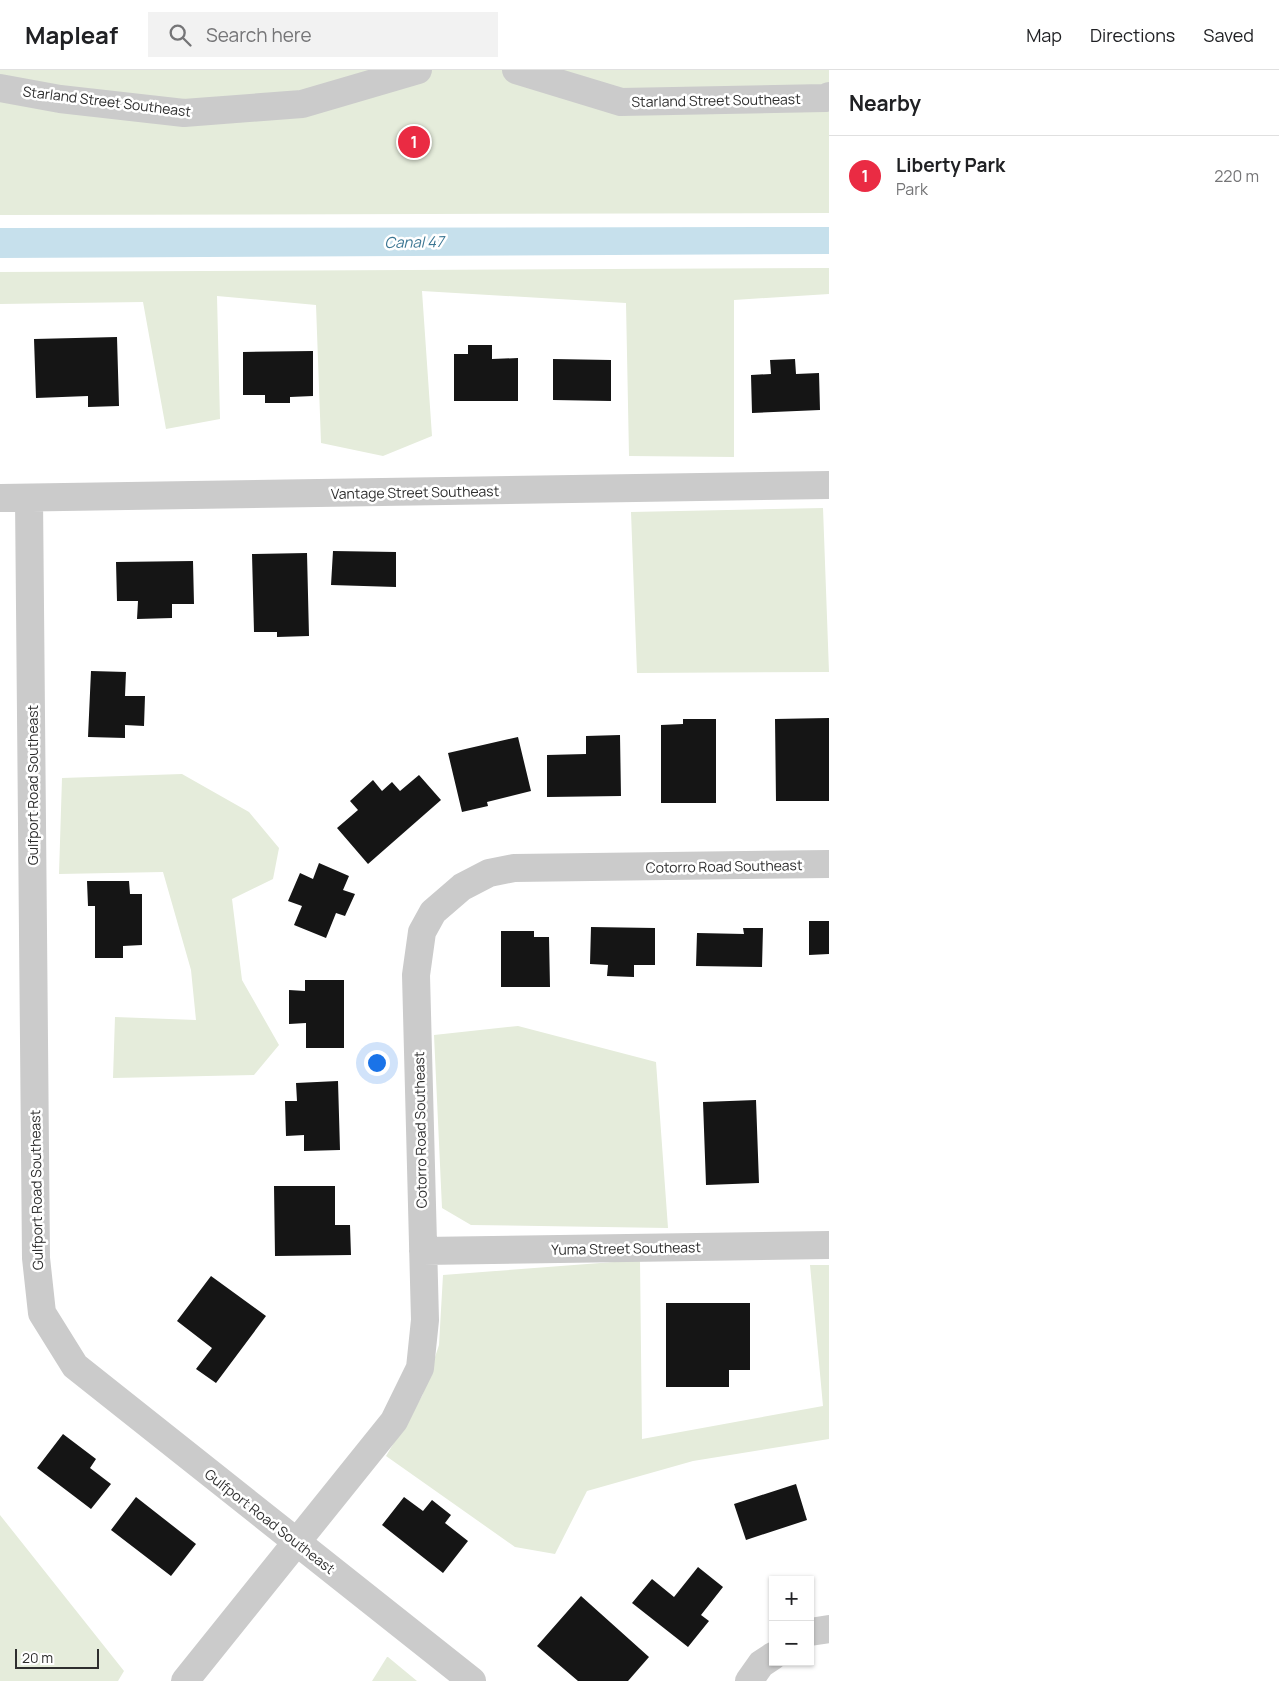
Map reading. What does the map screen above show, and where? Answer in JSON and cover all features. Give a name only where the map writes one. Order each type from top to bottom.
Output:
[{"type":"street","name":"Starland Street Southeast","points":[[0,88],[60,99],[184,113],[302,104],[418,70]]},
{"type":"street","name":"Starland Street Southeast","points":[[516,70],[621,102],[825,98],[829,96]]},
{"type":"street","name":"Vantage Street Southeast","points":[[0,498],[829,485]]},
{"type":"street","name":"Gulfport Road Southeast","points":[[29,498],[36,1258],[42,1313],[75,1366],[472,1681]]},
{"type":"street","name":"Cotorro Road Southeast","points":[[186,1681],[394,1420],[420,1368],[425,1320],[416,975],[422,932],[434,912],[462,887],[488,873],[514,868],[829,864]]},
{"type":"street","name":"Yuma Street Southeast","points":[[423,1251],[829,1245]]},
{"type":"street","points":[[814,1631],[829,1629]]},
{"type":"street","points":[[749,1681],[761,1664],[769,1659]]},
{"type":"green space","points":[[0,70],[829,70],[829,213],[0,215]]},
{"type":"green space","points":[[829,268],[829,294],[734,300],[734,457],[629,456],[626,303],[422,291],[432,436],[383,456],[321,443],[316,305],[217,296],[220,419],[166,429],[143,302],[0,304],[0,272]]},
{"type":"green space","points":[[823,508],[829,672],[637,673],[631,512]]},
{"type":"green space","points":[[182,774],[249,812],[279,848],[273,879],[232,899],[242,980],[279,1045],[254,1075],[113,1078],[115,1017],[196,1020],[191,970],[163,872],[59,874],[62,778]]},
{"type":"green space","points":[[518,1026],[656,1062],[668,1228],[471,1225],[442,1208],[434,1035]]},
{"type":"green space","points":[[640,1260],[642,1439],[823,1406],[810,1265],[829,1265],[829,1439],[693,1461],[587,1491],[555,1554],[515,1547],[386,1456],[422,1396],[439,1345],[443,1275]]},
{"type":"green space","points":[[0,1515],[124,1671],[118,1681],[0,1681]]},
{"type":"green space","points":[[388,1657],[417,1681],[372,1681]]},
{"type":"water","name":"Canal 47","points":[[829,227],[829,254],[0,258],[0,228]]},
{"type":"building","points":[[117,337],[119,406],[88,407],[88,396],[36,398],[34,339]]},
{"type":"building","points":[[468,345],[492,345],[492,359],[518,358],[518,401],[454,401],[454,354],[468,354]]},
{"type":"building","points":[[313,351],[313,396],[290,397],[290,403],[265,403],[265,395],[243,395],[243,352]]},
{"type":"building","points":[[553,359],[611,360],[611,401],[553,400]]},
{"type":"building","points":[[795,359],[796,374],[819,373],[820,410],[752,413],[751,375],[771,374],[770,360]]},
{"type":"building","points":[[333,551],[396,552],[396,587],[331,585]]},
{"type":"building","points":[[307,553],[309,636],[277,637],[277,632],[254,632],[252,554]]},
{"type":"building","points":[[193,561],[194,604],[172,604],[172,618],[137,619],[138,601],[117,601],[116,562]]},
{"type":"building","points":[[91,671],[126,672],[125,696],[145,696],[144,726],[125,725],[125,738],[88,737]]},
{"type":"building","points":[[829,718],[829,801],[776,801],[775,719]]},
{"type":"building","points":[[683,719],[716,719],[716,803],[661,803],[661,725],[683,724]]},
{"type":"building","points":[[620,735],[621,796],[547,797],[547,755],[586,754],[586,736]]},
{"type":"building","points":[[518,737],[531,791],[487,802],[488,806],[462,812],[448,753]]},
{"type":"building","points":[[419,775],[441,800],[368,864],[337,828],[358,810],[350,801],[373,780],[382,791],[392,782],[400,791]]},
{"type":"building","points":[[319,863],[349,876],[343,890],[355,894],[345,916],[336,913],[326,938],[294,925],[302,906],[288,901],[300,873],[313,879]]},
{"type":"building","points":[[87,881],[129,881],[130,894],[142,894],[142,945],[123,946],[123,958],[95,958],[95,906],[88,906]]},
{"type":"building","points":[[809,921],[829,921],[829,954],[809,955]]},
{"type":"building","points":[[591,927],[655,928],[655,965],[634,965],[634,977],[607,976],[608,965],[590,964]]},
{"type":"building","points":[[743,928],[763,928],[762,967],[696,966],[697,933],[744,934]]},
{"type":"building","points":[[501,931],[534,931],[534,937],[549,937],[550,987],[501,987]]},
{"type":"building","points":[[305,980],[344,980],[344,1048],[306,1048],[306,1023],[289,1024],[289,990],[305,991]]},
{"type":"building","points":[[338,1081],[340,1150],[304,1151],[304,1135],[286,1136],[285,1101],[297,1101],[296,1083]]},
{"type":"building","points":[[756,1100],[759,1183],[706,1185],[703,1102]]},
{"type":"building","points":[[274,1186],[335,1186],[335,1225],[350,1225],[351,1255],[275,1256]]},
{"type":"building","points":[[211,1276],[266,1316],[216,1383],[196,1369],[212,1348],[177,1321]]},
{"type":"building","points":[[666,1303],[750,1303],[750,1370],[729,1370],[729,1387],[666,1387]]},
{"type":"building","points":[[63,1434],[96,1459],[90,1468],[111,1484],[91,1509],[37,1468]]},
{"type":"building","points":[[796,1484],[807,1520],[746,1540],[734,1504]]},
{"type":"building","points":[[136,1497],[196,1544],[171,1576],[111,1530]]},
{"type":"building","points":[[404,1497],[423,1511],[432,1500],[451,1515],[445,1523],[468,1541],[443,1573],[382,1525]]},
{"type":"building","points":[[698,1567],[723,1587],[701,1615],[709,1621],[688,1647],[632,1603],[652,1579],[674,1597]]},
{"type":"building","points":[[581,1596],[649,1657],[628,1681],[578,1681],[537,1646]]},
{"type":"place","name":"Liberty Park","points":[[414,142]]}]
